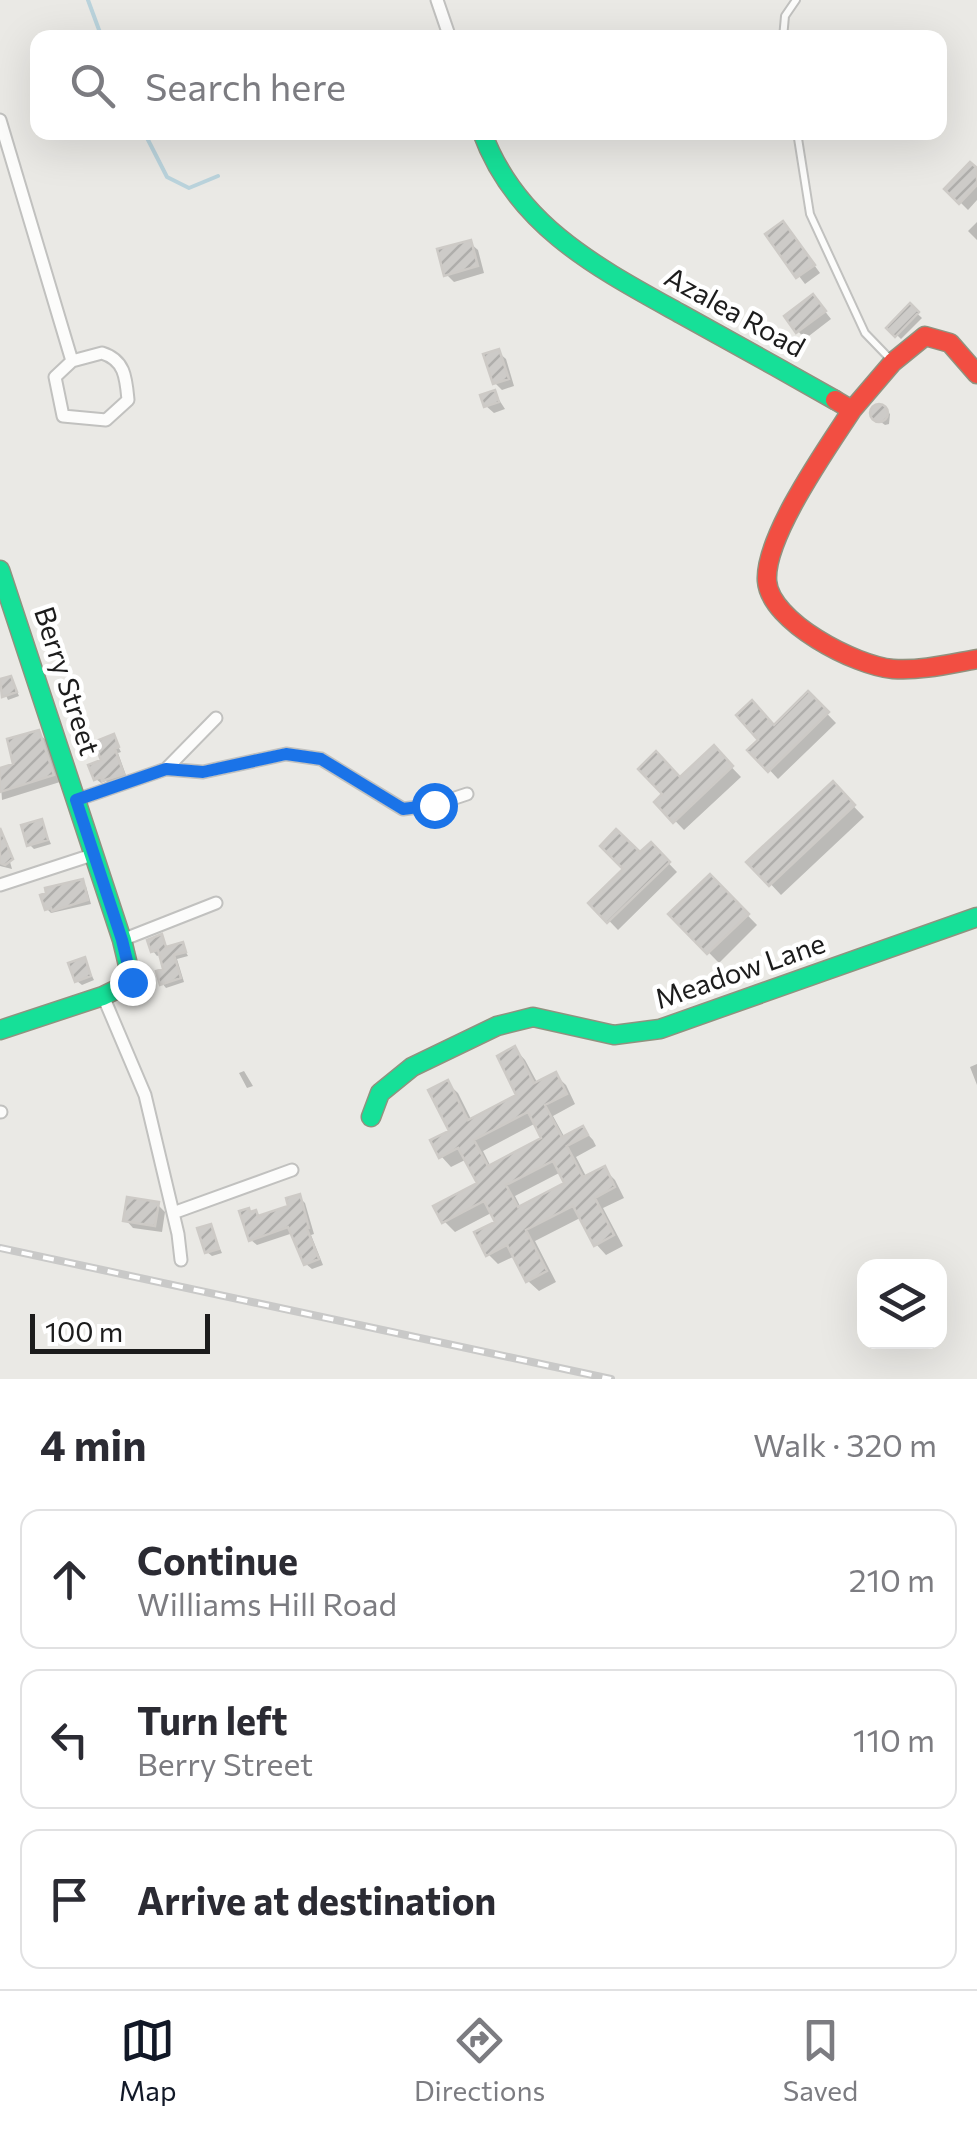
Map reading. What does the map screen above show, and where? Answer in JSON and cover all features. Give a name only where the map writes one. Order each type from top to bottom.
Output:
[{"type":"street","points":[[438,0],[447,30]]},
{"type":"street","points":[[0,120],[72,361]]},
{"type":"street","name":"Azalea Road","points":[[485,140],[507,184],[531,215],[562,240],[615,276],[852,410]]},
{"type":"street","points":[[977,374],[958,348],[942,336],[925,336],[893,362],[852,410],[824,453],[772,553],[767,580],[772,597],[794,624],[858,658],[886,668],[977,660]]},
{"type":"street","points":[[102,353],[114,357],[125,372],[128,400],[106,420],[63,416],[54,377],[72,361],[102,353]]},
{"type":"street","name":"Berry Street","points":[[0,570],[122,940],[132,982],[103,996]]},
{"type":"street","points":[[166,769],[216,718]]},
{"type":"street","points":[[76,800],[166,769],[203,772],[286,754],[321,759],[403,809],[434,805],[468,794]]},
{"type":"street","points":[[0,885],[94,854]]},
{"type":"street","points":[[122,940],[216,903]]},
{"type":"street","name":"Meadow Lane","points":[[371,1117],[380,1093],[412,1066],[497,1026],[532,1018],[614,1035],[660,1029],[977,917]]},
{"type":"street","points":[[0,1030],[103,996],[146,1095],[181,1260]]},
{"type":"street","points":[[173,1213],[292,1170]]},
{"type":"lane","points":[[783,30],[784,16],[796,0]]},
{"type":"lane","points":[[798,140],[810,214],[865,333],[893,362]]},
{"type":"building","points":[[970,162],[977,168],[977,185],[959,204],[944,189]]},
{"type":"building","points":[[783,221],[815,265],[796,278],[765,234]]},
{"type":"building","points":[[471,240],[478,266],[444,276],[437,249]]},
{"type":"building","points":[[813,294],[826,311],[796,333],[784,316]]},
{"type":"building","points":[[910,303],[919,312],[895,337],[886,328]]},
{"type":"building","points":[[499,349],[509,379],[493,384],[483,354]]},
{"type":"building","points":[[495,390],[499,402],[484,407],[480,395]]},
{"type":"building","points":[[879,404],[888,413],[879,422],[870,413]]},
{"type":"building","points":[[11,676],[17,692],[2,697],[0,679]]},
{"type":"building","points":[[808,691],[829,712],[768,772],[747,750],[758,740],[736,715],[752,700],[774,725]]},
{"type":"building","points":[[39,730],[54,775],[0,792],[0,768],[13,764],[7,739]]},
{"type":"building","points":[[114,734],[124,774],[94,780],[88,765],[101,760],[94,742]]},
{"type":"building","points":[[714,745],[733,766],[673,823],[654,802],[662,794],[638,769],[656,751],[680,777]]},
{"type":"building","points":[[833,781],[855,805],[769,886],[746,862]]},
{"type":"building","points":[[42,819],[48,840],[27,846],[21,825]]},
{"type":"building","points":[[0,828],[13,859],[5,865],[0,863]]},
{"type":"building","points":[[616,829],[640,852],[651,842],[670,862],[607,923],[588,903],[623,869],[600,846]]},
{"type":"building","points":[[710,874],[749,914],[707,954],[668,914]]},
{"type":"building","points":[[83,879],[88,900],[45,910],[40,895],[46,893],[45,888]]},
{"type":"building","points":[[162,934],[166,947],[183,942],[186,952],[174,955],[181,978],[160,985],[156,971],[163,969],[158,950],[151,952],[147,940]]},
{"type":"building","points":[[85,957],[91,976],[75,982],[68,963]]},
{"type":"building","points":[[515,1046],[534,1083],[556,1072],[567,1094],[545,1105],[562,1137],[583,1126],[588,1135],[567,1146],[583,1177],[605,1166],[615,1187],[595,1198],[614,1235],[594,1246],[573,1206],[526,1230],[547,1271],[526,1282],[507,1245],[486,1256],[474,1232],[495,1222],[484,1201],[442,1223],[433,1206],[477,1183],[458,1148],[439,1158],[430,1140],[449,1131],[428,1090],[448,1080],[468,1120],[516,1095],[497,1056]],"holes":[[[528,1112],[541,1138],[488,1166],[474,1140]],[[553,1161],[564,1183],[518,1207],[506,1185]]]},
{"type":"building","points":[[300,1194],[307,1229],[319,1259],[304,1265],[288,1227],[249,1241],[239,1211],[249,1208],[250,1212],[256,1210],[258,1216],[288,1206],[286,1198]]},
{"type":"building","points":[[127,1197],[159,1202],[155,1226],[123,1221]]},
{"type":"building","points":[[211,1224],[219,1249],[205,1253],[197,1228]]},
{"type":"waterway","points":[[88,0],[99,30]]},
{"type":"waterway","points":[[148,140],[167,177],[189,188],[218,176]]},
{"type":"railway","points":[[0,1248],[611,1379]]},
{"type":"traffic: fast","points":[[486,140],[516,194],[563,241],[620,279],[835,400]]},
{"type":"traffic: fast","points":[[0,570],[122,940],[132,982],[103,996],[0,1030]]},
{"type":"traffic: fast","points":[[371,1117],[380,1093],[412,1067],[497,1026],[533,1017],[614,1035],[660,1029],[977,917]]},
{"type":"traffic: jam","points":[[835,400],[852,410],[893,362],[925,336],[950,343],[977,374]]},
{"type":"traffic: jam","points":[[852,410],[786,517],[769,563],[767,581],[772,596],[783,612],[817,639],[877,666],[914,669],[977,659]]},
{"type":"route","points":[[132,982],[76,800],[166,769],[203,772],[286,754],[321,759],[403,809],[434,805]]}]
